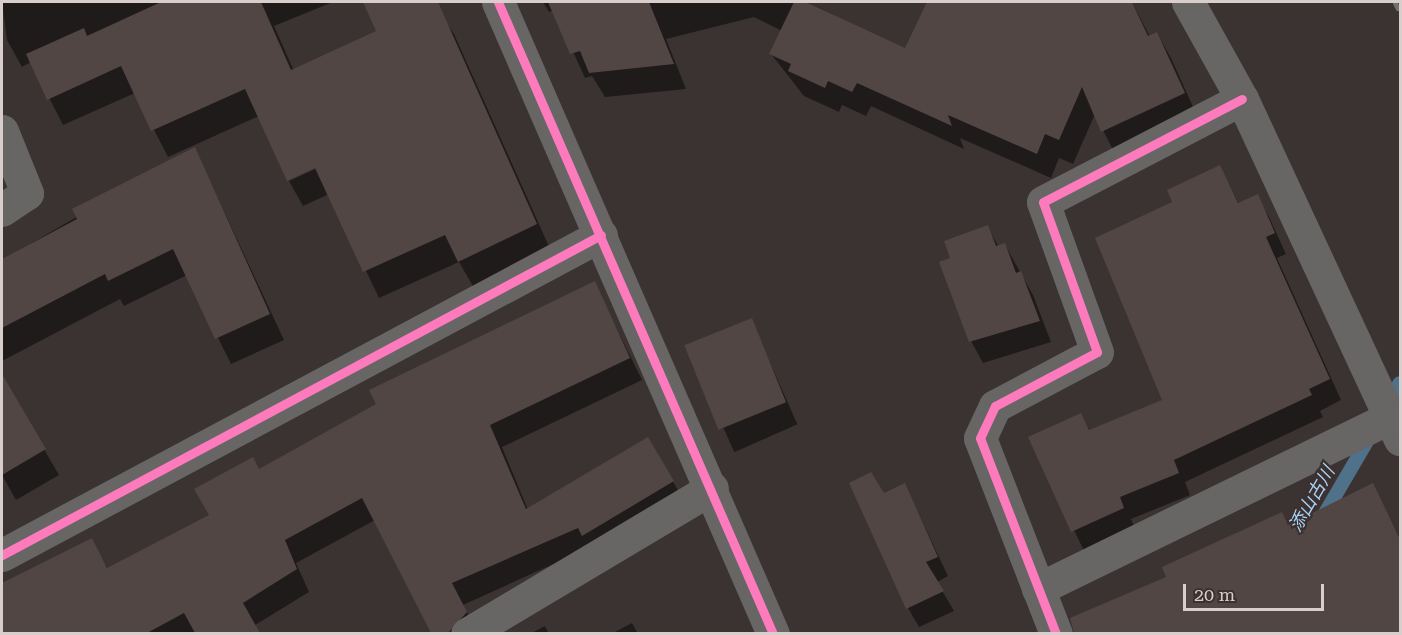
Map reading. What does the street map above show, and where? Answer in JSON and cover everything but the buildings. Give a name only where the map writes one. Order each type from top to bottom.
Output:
[{"type":"street","points":[[498,2],[773,633]]},
{"type":"street","points":[[1038,589],[1396,428],[1242,99],[1188,2]]},
{"type":"street","points":[[1056,633],[980,438],[994,406],[1097,352],[1043,202],[1242,99]]},
{"type":"street","points":[[2,131],[27,193],[2,210]]},
{"type":"street","points":[[2,555],[601,235]]},
{"type":"street","points":[[467,633],[711,488]]},
{"type":"waterway","name":"添山古川","points":[[1387,406],[1400,383]]},
{"type":"waterway","name":"添山古川","points":[[1321,520],[1370,436]]},
{"type":"railway","points":[[1395,2],[1400,11]]},
{"type":"cycle path","points":[[498,2],[773,634]]},
{"type":"cycle path","points":[[1056,634],[980,438],[995,406],[1097,352],[1043,202],[1242,99]]},
{"type":"cycle path","points":[[2,555],[601,235]]}]
